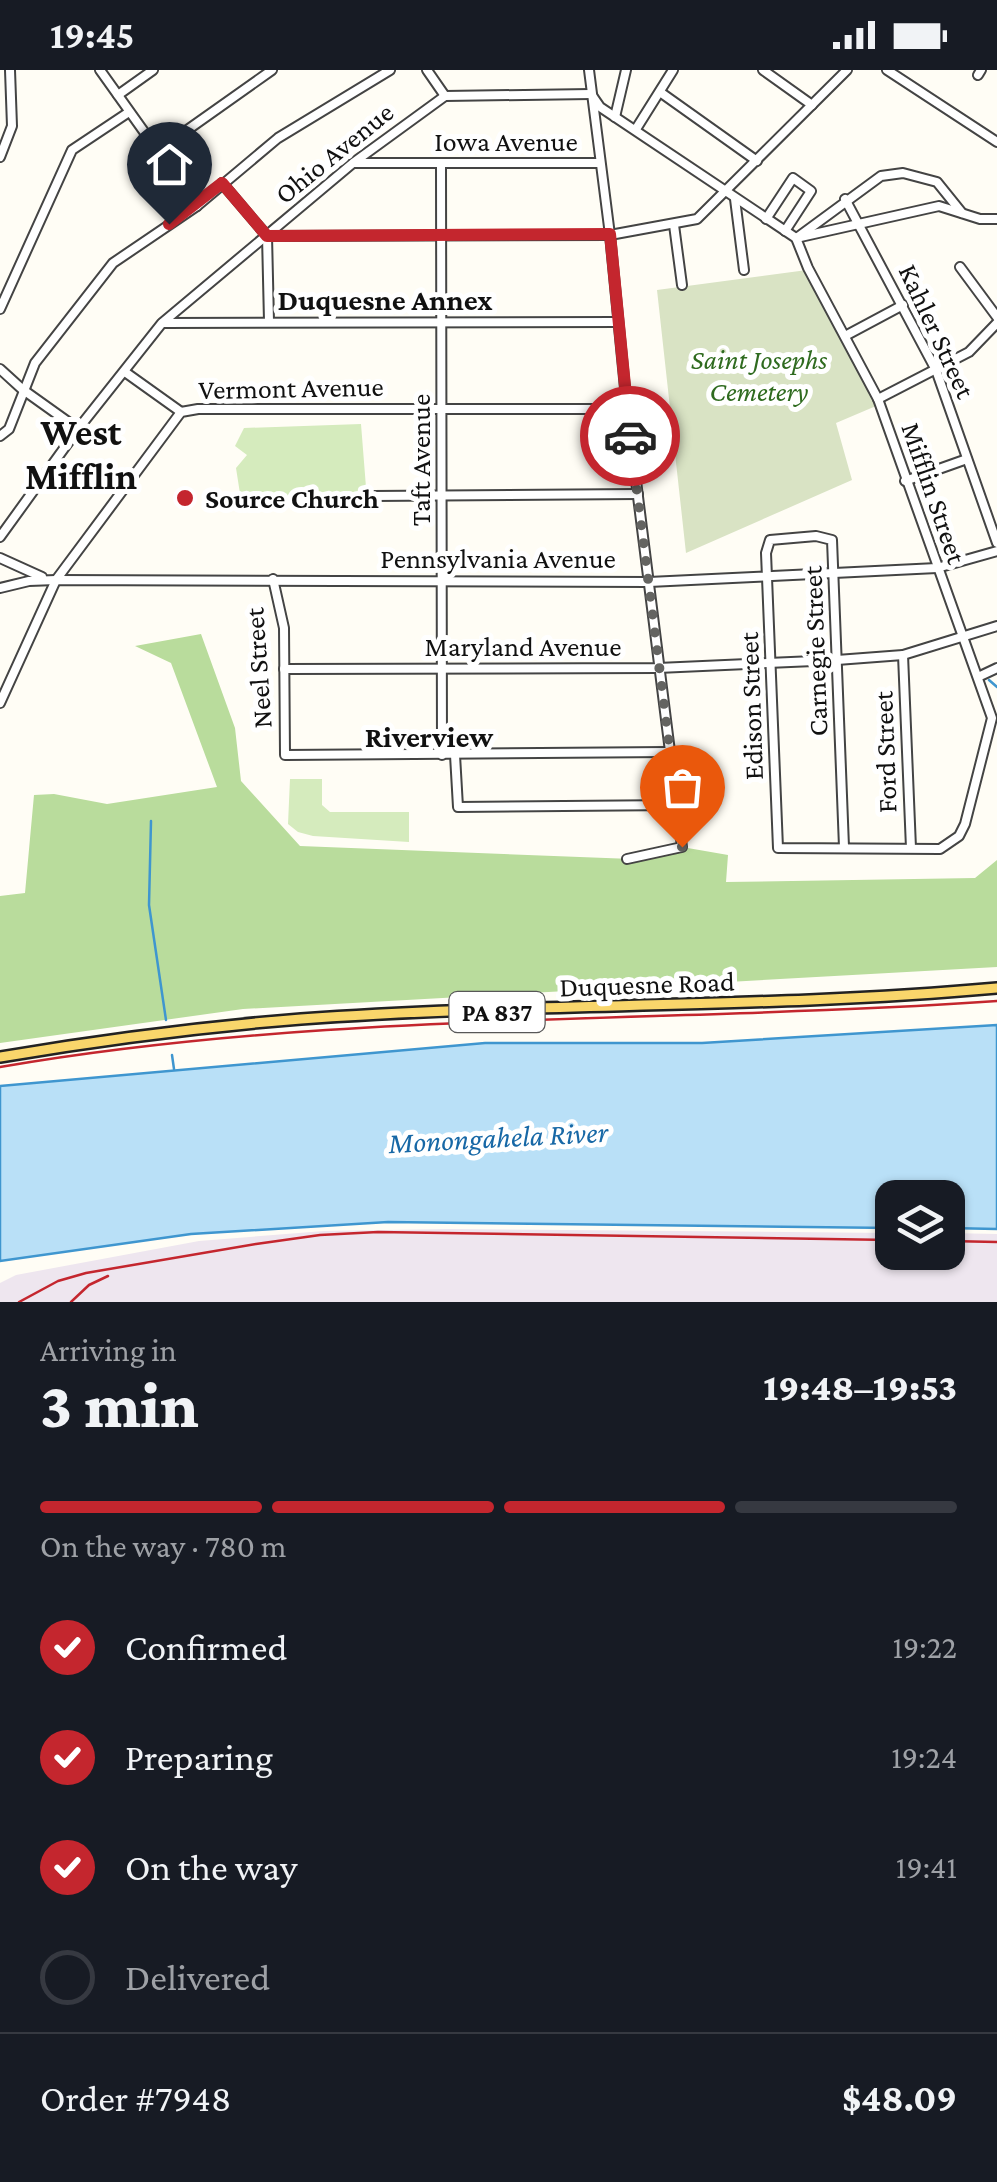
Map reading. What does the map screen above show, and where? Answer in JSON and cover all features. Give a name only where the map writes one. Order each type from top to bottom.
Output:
[{"type":"main road","name":"Duquesne Road","points":[[0,1056],[154,1033],[304,1019],[808,1000],[997,988]]},
{"type":"street","points":[[0,157],[12,126],[10,70]]},
{"type":"street","points":[[100,70],[197,206]]},
{"type":"street","points":[[118,94],[154,70]]},
{"type":"street","points":[[159,150],[272,70]]},
{"type":"street","points":[[0,436],[9,429],[35,363],[113,263],[197,206],[278,138],[390,70]]},
{"type":"street","points":[[427,70],[445,96],[591,94]]},
{"type":"street","points":[[589,70],[610,234],[626,409],[682,847],[626,859]]},
{"type":"street","points":[[616,117],[626,70]]},
{"type":"street","points":[[636,129],[673,70]]},
{"type":"street","points":[[763,70],[812,105]]},
{"type":"street","points":[[267,236],[610,234],[697,220],[847,70]]},
{"type":"street","points":[[887,70],[997,142]]},
{"type":"street","points":[[660,92],[757,161]]},
{"type":"street","name":"Mifflin Street","points":[[591,94],[600,108],[796,238],[878,400],[992,718],[964,824],[958,836],[940,848],[778,848]]},
{"type":"street","name":"Ohio Avenue","points":[[0,538],[78,429],[162,323],[353,163],[445,96]]},
{"type":"street","points":[[0,310],[72,150],[129,112]]},
{"type":"street","name":"Iowa Avenue","points":[[353,163],[600,164]]},
{"type":"street","name":"Taft Avenue","points":[[440,164],[442,755]]},
{"type":"street","points":[[796,238],[880,176],[903,173],[938,182],[962,213]]},
{"type":"street","points":[[766,218],[793,178],[811,191],[786,231]]},
{"type":"street","points":[[222,183],[267,236],[269,321]]},
{"type":"street","points":[[734,199],[744,270]]},
{"type":"street","name":"Kahler Street","points":[[845,200],[936,370],[997,543]]},
{"type":"street","points":[[796,238],[939,206],[980,219],[997,218]]},
{"type":"street","points":[[674,225],[682,285]]},
{"type":"street","points":[[878,400],[969,352],[997,320],[960,267]]},
{"type":"street","points":[[845,336],[903,305]]},
{"type":"street","points":[[162,323],[618,322]]},
{"type":"street","points":[[0,369],[22,390],[78,429]]},
{"type":"street","points":[[125,372],[181,412]]},
{"type":"street","name":"Vermont Avenue","points":[[0,703],[56,580],[181,412],[626,409]]},
{"type":"street","points":[[905,481],[967,460]]},
{"type":"street","points":[[373,496],[638,494]]},
{"type":"street","name":"Carnegie Street","points":[[767,564],[770,540],[832,540],[844,847]]},
{"type":"street","name":"Pennsylvania Avenue","points":[[0,588],[56,580],[650,582],[937,568],[997,551]]},
{"type":"street","points":[[0,558],[32,574],[56,580]]},
{"type":"street","name":"Edison Street","points":[[767,564],[778,848]]},
{"type":"street","name":"Neel Street","points":[[274,579],[283,625],[285,756],[442,755]]},
{"type":"street","name":"Maryland Avenue","points":[[284,670],[658,668],[837,660],[903,655],[997,626]]},
{"type":"street","name":"Ford Street","points":[[903,655],[911,848]]},
{"type":"street","points":[[978,677],[997,668]]},
{"type":"street","points":[[442,755],[669,752]]},
{"type":"street","points":[[455,755],[458,806],[677,805]]},
{"type":"shaded area","points":[[324,1231],[875,1233],[875,1270],[965,1270],[965,1233],[997,1234],[997,1302],[0,1302],[0,1283],[16,1275],[199,1241]]},
{"type":"green space","name":"Saint Josephs Cemetery","points":[[807,270],[876,406],[836,423],[852,480],[686,553],[657,290]]},
{"type":"green space","points":[[361,424],[367,500],[241,500],[236,468],[247,455],[235,446],[244,428]]},
{"type":"green space","points":[[201,634],[235,728],[241,781],[300,846],[632,859],[682,847],[728,855],[726,882],[975,878],[997,860],[997,967],[243,1009],[0,1043],[0,896],[25,893],[34,795],[54,794],[107,804],[217,787],[171,663],[135,646]]},
{"type":"green space","points":[[290,779],[322,779],[322,805],[330,812],[409,812],[409,842],[298,832],[288,824]]},
{"type":"water","name":"Monongahela River","points":[[997,1025],[997,1229],[965,1228],[965,1180],[875,1180],[875,1228],[388,1222],[191,1234],[0,1261],[0,1086],[485,1043],[702,1043]]},
{"type":"waterway","points":[[989,680],[997,687]]},
{"type":"waterway","points":[[151,821],[149,905],[166,1020]]},
{"type":"waterway","points":[[172,1055],[174,1069]]},
{"type":"railway","points":[[0,1067],[124,1049],[372,1027],[997,1001]]},
{"type":"railway","points":[[19,1302],[58,1281],[86,1273],[320,1235],[378,1232],[875,1240]]},
{"type":"railway","points":[[965,1241],[997,1242]]},
{"type":"railway","points":[[71,1302],[89,1285],[108,1276]]},
{"type":"way so far","points":[[630,436],[682,847]]},
{"type":"place","name":"Source Church","points":[[185,498]]},
{"type":"district","name":"Duquesne Annex","points":[[385,299]]},
{"type":"district","name":"West Mifflin","points":[[81,454]]},
{"type":"district","name":"Riverview","points":[[429,736]]},
{"type":"route","points":[[169,224],[222,183],[267,236],[610,234],[630,436]]}]
